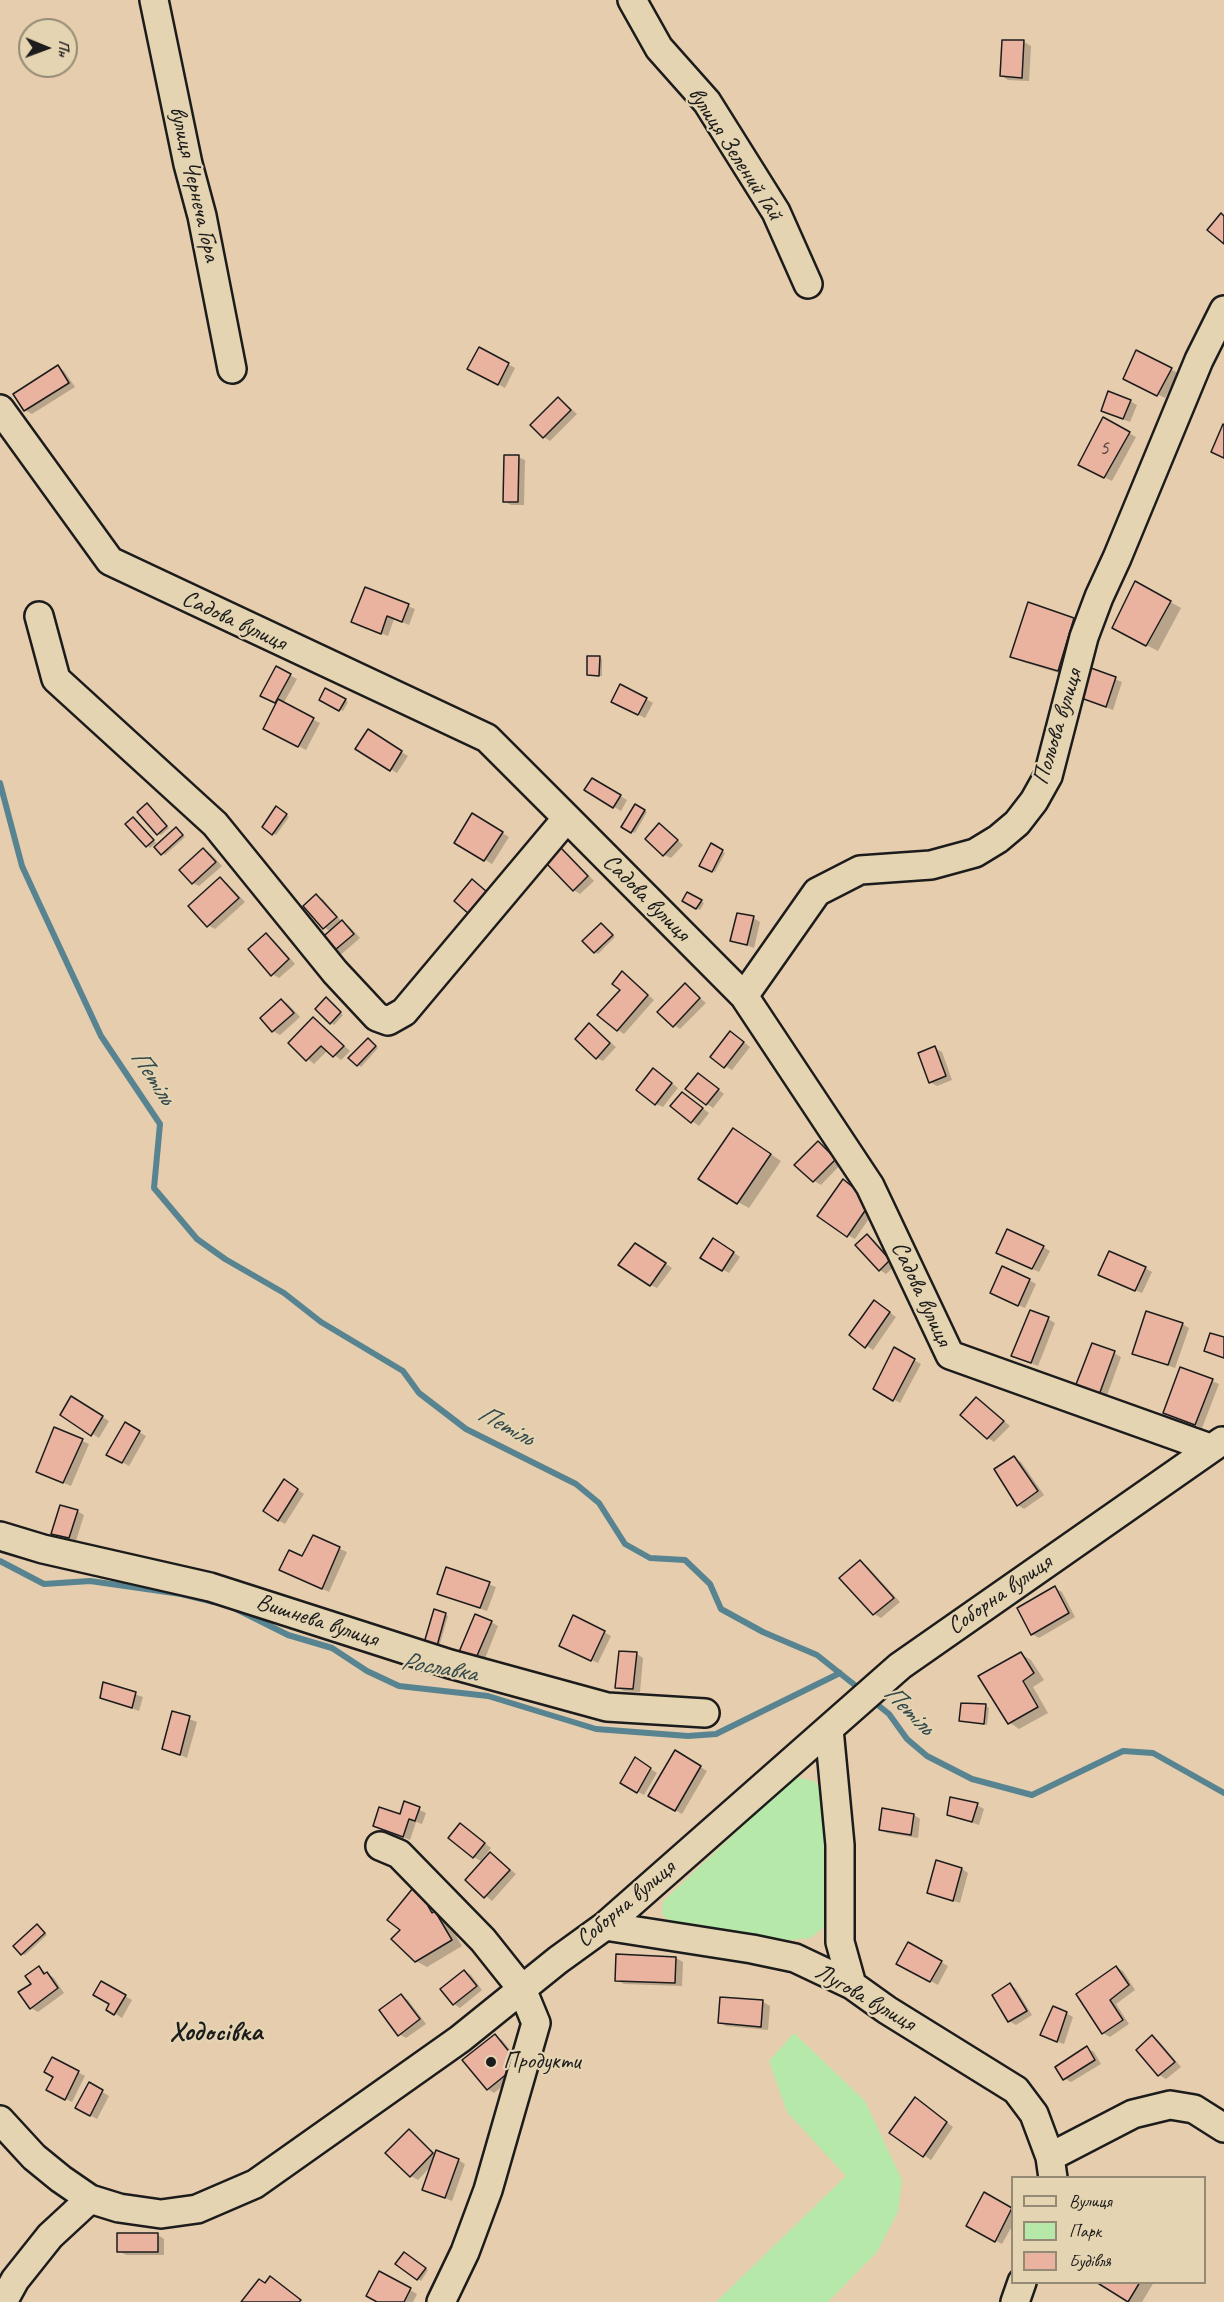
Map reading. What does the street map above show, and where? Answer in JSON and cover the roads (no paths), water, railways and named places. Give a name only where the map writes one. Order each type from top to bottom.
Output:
[{"type":"street","name":"вулиця Чернеча Гора","points":[[154,0],[188,164],[202,216],[232,369]]},
{"type":"street","name":"вулиця Зелений Гай","points":[[632,0],[659,48],[706,102],[776,212],[808,284]]},
{"type":"street","name":"Польова вулиця","points":[[744,996],[817,892],[860,870],[931,865],[975,853],[998,839],[1017,823],[1034,801],[1048,776],[1084,637],[1099,597],[1199,360],[1224,310]]},
{"type":"street","name":"Садова вулиця","points":[[0,409],[110,561],[487,738],[744,996],[870,1186],[950,1355],[1217,1444]]},
{"type":"street","points":[[39,616],[56,679],[214,824],[335,972],[377,1017],[388,1021],[405,1012],[567,818]]},
{"type":"street","name":"Соборна вулиця","points":[[0,2120],[34,2157],[61,2179],[90,2199],[119,2208],[161,2214],[197,2209],[255,2184],[460,2039],[605,1926],[900,1666],[1217,1444]]},
{"type":"street","name":"Вишнева вулиця","points":[[0,1536],[43,1549],[210,1587],[450,1664],[607,1707],[705,1713]]},
{"type":"street","points":[[835,1724],[840,1845],[840,1942],[852,1985]]},
{"type":"street","points":[[380,1846],[399,1854],[483,1940],[522,1989],[536,2023],[488,2190],[465,2252],[441,2302]]},
{"type":"street","name":"Лугова вулиця","points":[[605,1926],[795,1958],[852,1985],[887,2010],[1016,2090],[1035,2114],[1051,2167]]},
{"type":"street","points":[[1051,2167],[1133,2114],[1170,2105],[1194,2109],[1224,2128]]},
{"type":"street","points":[[3,2302],[15,2280],[50,2236],[90,2199]]},
{"type":"street","points":[[1015,2302],[1022,2284]]},
{"type":"waterway","name":"Петіль","points":[[0,783],[22,866],[101,1036],[160,1124],[154,1188],[197,1239],[225,1259],[284,1293],[321,1322],[403,1371],[419,1393],[466,1429],[576,1484],[599,1503],[625,1544],[650,1558],[685,1560],[710,1584],[721,1609],[763,1632],[817,1655],[861,1690]]},
{"type":"waterway","name":"Рославка","points":[[0,1561],[44,1584],[90,1581],[181,1594],[214,1602]]},
{"type":"waterway","name":"Рославка","points":[[230,1606],[288,1635],[332,1648],[367,1671],[399,1686],[488,1696],[596,1729],[688,1736],[716,1734],[840,1673]]},
{"type":"waterway","name":"Петіль","points":[[873,1701],[889,1714],[907,1739],[927,1756],[972,1779],[1032,1795],[1123,1751],[1153,1753],[1224,1793]]},
{"type":"place","name":"Продукти","points":[[491,2062]]},
{"type":"district","name":"Ходосівка","points":[[216,2033]]}]
